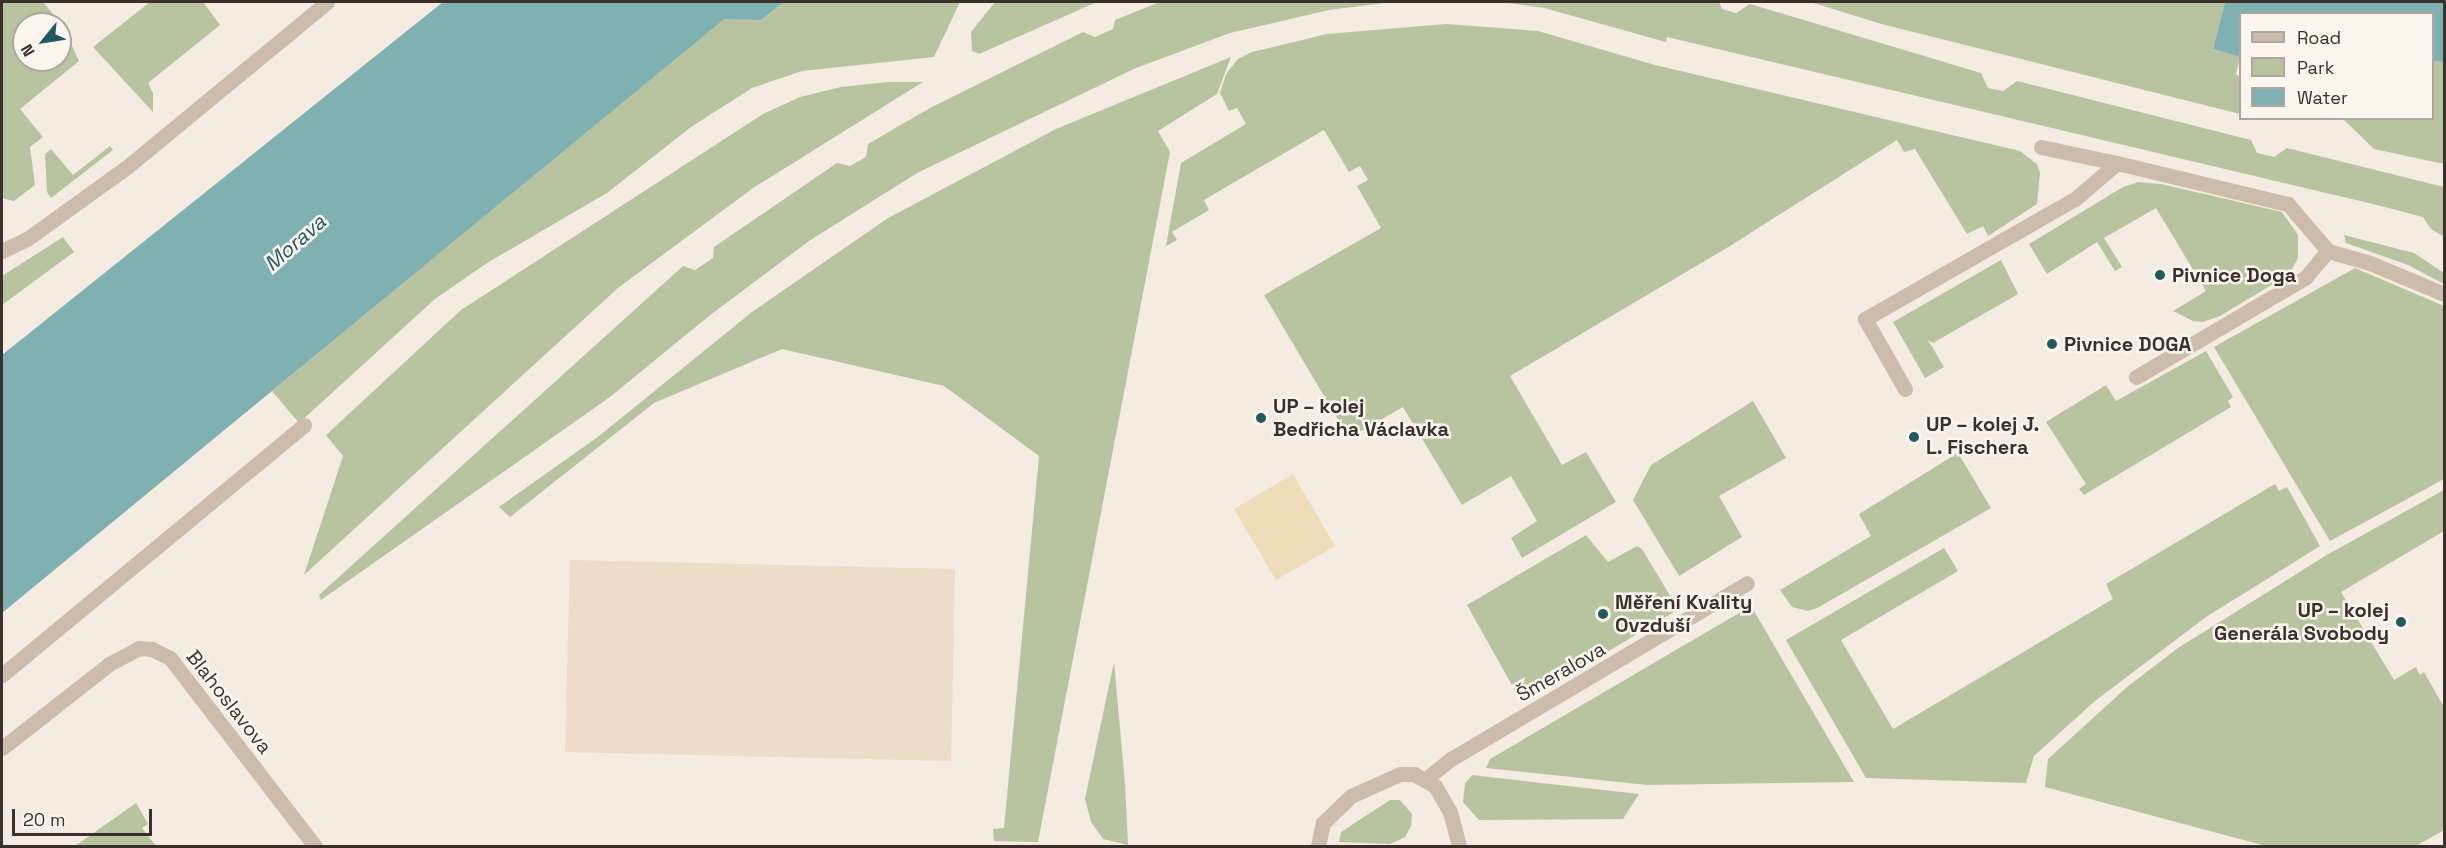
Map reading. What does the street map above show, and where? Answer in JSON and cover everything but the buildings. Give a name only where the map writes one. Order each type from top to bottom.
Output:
[{"type":"street","points":[[2,251],[27,239],[127,167],[327,2]]},
{"type":"street","points":[[2041,147],[2288,204],[2328,251],[2370,262],[2445,294]]},
{"type":"street","points":[[1905,389],[1865,319],[2076,198],[2117,163]]},
{"type":"street","points":[[2136,376],[2305,278],[2328,251]]},
{"type":"street","points":[[2,675],[304,425]]},
{"type":"street","name":"Šmeralova","points":[[1426,779],[1451,759],[1747,583]]},
{"type":"street","name":"Blahoslavova","points":[[2,748],[109,664],[139,648],[152,649],[170,658],[178,667],[315,846]]},
{"type":"street","points":[[1318,846],[1323,823],[1358,792],[1400,774],[1426,779],[1450,812],[1459,846]]},
{"type":"green space","points":[[2,2],[43,2],[51,12],[12,12],[12,72],[65,72],[20,109],[43,137],[30,147],[35,185],[14,201],[2,198]]},
{"type":"green space","points":[[150,2],[203,2],[220,25],[148,83],[153,93],[153,112],[93,47]]},
{"type":"green space","points":[[784,2],[960,2],[934,57],[802,71],[752,88],[691,127],[607,193],[487,263],[435,299],[299,423],[272,391],[724,18],[761,20]]},
{"type":"green space","points":[[995,2],[1097,2],[979,54],[972,51],[971,32]]},
{"type":"green space","points":[[1160,2],[1393,2],[1329,10],[1230,33],[1136,68],[917,173],[809,241],[709,316],[610,397],[321,600],[319,595],[683,266],[695,270],[713,258],[714,247],[837,163],[850,166],[866,157],[868,144],[930,108],[1083,32],[1095,37],[1113,29],[1115,20]]},
{"type":"green space","points":[[1501,2],[1719,2],[1722,9],[1736,13],[1750,4],[1981,73],[1988,88],[2003,91],[2017,81],[2251,140],[2257,153],[2274,157],[2287,148],[2444,187],[2444,237],[2431,229],[2423,217],[2373,204],[1667,37],[1666,42],[1544,8]]},
{"type":"green space","points":[[1810,2],[2225,2],[2213,49],[2239,57],[2236,74],[2239,76],[2239,114],[1885,25]]},
{"type":"green space","points":[[1446,24],[1538,31],[1655,65],[2020,151],[2037,164],[2040,173],[2037,204],[1988,236],[1983,226],[1967,234],[1915,149],[1904,152],[1897,140],[1730,246],[1510,376],[1562,465],[1586,452],[1616,502],[1522,558],[1511,538],[1537,521],[1511,476],[1462,505],[1403,407],[1349,438],[1264,295],[1381,228],[1357,186],[1368,180],[1360,166],[1349,172],[1324,130],[1204,200],[1209,210],[1172,232],[1177,240],[1166,246],[1181,163],[1246,124],[1237,108],[1229,111],[1220,93],[1226,74],[1238,59],[1252,52],[1327,34]]},
{"type":"green space","points":[[72,46],[79,61],[72,67]]},
{"type":"green space","points":[[1231,57],[1217,94],[1158,131],[1170,152],[1038,842],[994,841],[993,829],[1004,828],[1039,456],[944,386],[782,349],[654,403],[510,517],[499,507],[599,436],[752,312],[888,218],[1056,129]]},
{"type":"green space","points":[[2434,61],[2444,62],[2444,164],[2374,149],[2344,120],[2434,120]]},
{"type":"green space","points":[[888,82],[923,82],[753,188],[618,288],[304,575],[343,456],[326,435],[461,310],[763,114],[800,97],[841,87]]},
{"type":"green space","points":[[110,146],[113,150],[51,198],[47,192],[45,154],[51,149],[73,175]]},
{"type":"green space","points":[[2138,182],[2161,184],[2282,212],[2298,235],[2298,258],[2291,271],[2278,281],[2220,316],[2203,322],[2193,321],[2173,311],[2206,291],[2156,208],[2104,238],[2122,267],[2115,271],[2097,242],[2047,274],[2029,244],[2123,187]]},
{"type":"green space","points":[[2344,235],[2414,253],[2444,273],[2444,284],[2408,265],[2346,243]]},
{"type":"green space","points":[[63,237],[74,252],[2,305],[2,276]]},
{"type":"green space","points":[[2001,260],[2018,294],[1933,343],[1928,340],[1944,367],[1925,378],[1893,322]]},
{"type":"green space","points":[[2355,268],[2444,306],[2444,479],[2330,541],[2214,347]]},
{"type":"green space","points":[[2206,351],[2233,397],[2228,401],[2231,407],[2084,495],[2079,489],[2086,484],[2046,422],[2106,385],[2116,401]]},
{"type":"green space","points":[[1753,401],[1786,458],[1719,496],[1742,537],[1679,576],[1633,500],[1651,465]]},
{"type":"green space","points":[[1958,453],[1991,508],[1819,607],[1808,611],[1792,607],[1780,590],[1871,536],[1859,514]]},
{"type":"green space","points":[[2275,484],[2279,491],[2287,487],[2320,546],[2206,617],[2095,701],[2034,756],[2026,783],[1866,778],[1786,640],[1944,548],[1958,571],[1841,640],[1893,729],[2113,599],[2106,584]]},
{"type":"green space","points":[[2444,490],[2444,531],[2341,592],[2394,680],[2416,667],[2420,675],[2424,672],[2444,707],[2444,830],[2416,846],[2266,846],[2045,787],[2048,759],[2127,687],[2178,648],[2325,556]]},
{"type":"green space","points":[[1586,535],[1608,562],[1637,546],[1642,549],[1675,604],[1674,612],[1522,703],[1467,605]]},
{"type":"green space","points":[[1751,606],[1854,782],[1647,785],[1486,768],[1490,759]]},
{"type":"green space","points":[[1114,662],[1128,845],[1103,839],[1091,822],[1085,799]]},
{"type":"green space","points":[[1472,775],[1639,794],[1623,819],[1479,820],[1463,802],[1465,784]]},
{"type":"green space","points":[[1390,800],[1400,800],[1412,814],[1411,826],[1405,837],[1390,844],[1339,842],[1341,832]]},
{"type":"green space","points":[[136,803],[148,824],[142,828],[156,846],[75,846]]},
{"type":"sand","points":[[1293,474],[1335,546],[1276,580],[1234,509]]},
{"type":"shaded area","points":[[570,560],[955,569],[951,761],[565,752]]},
{"type":"water","name":"Morava","points":[[443,2],[784,2],[761,20],[724,19],[2,613],[2,355]]},
{"type":"water","points":[[2225,2],[2444,2],[2444,62],[2434,61],[2434,12],[2239,12],[2239,57],[2213,49]]},
{"type":"place","name":"Pivnice Doga","points":[[2160,275]]},
{"type":"place","name":"Pivnice DOGA","points":[[2052,344]]},
{"type":"place","name":"UP – kolej Bedřicha Václavka","points":[[1261,418]]},
{"type":"place","name":"UP – kolej J. L. Fischera","points":[[1914,437]]},
{"type":"place","name":"Měření Kvality Ovzduší","points":[[1603,614]]},
{"type":"place","name":"UP – kolej Generála Svobody","points":[[2401,622]]}]
